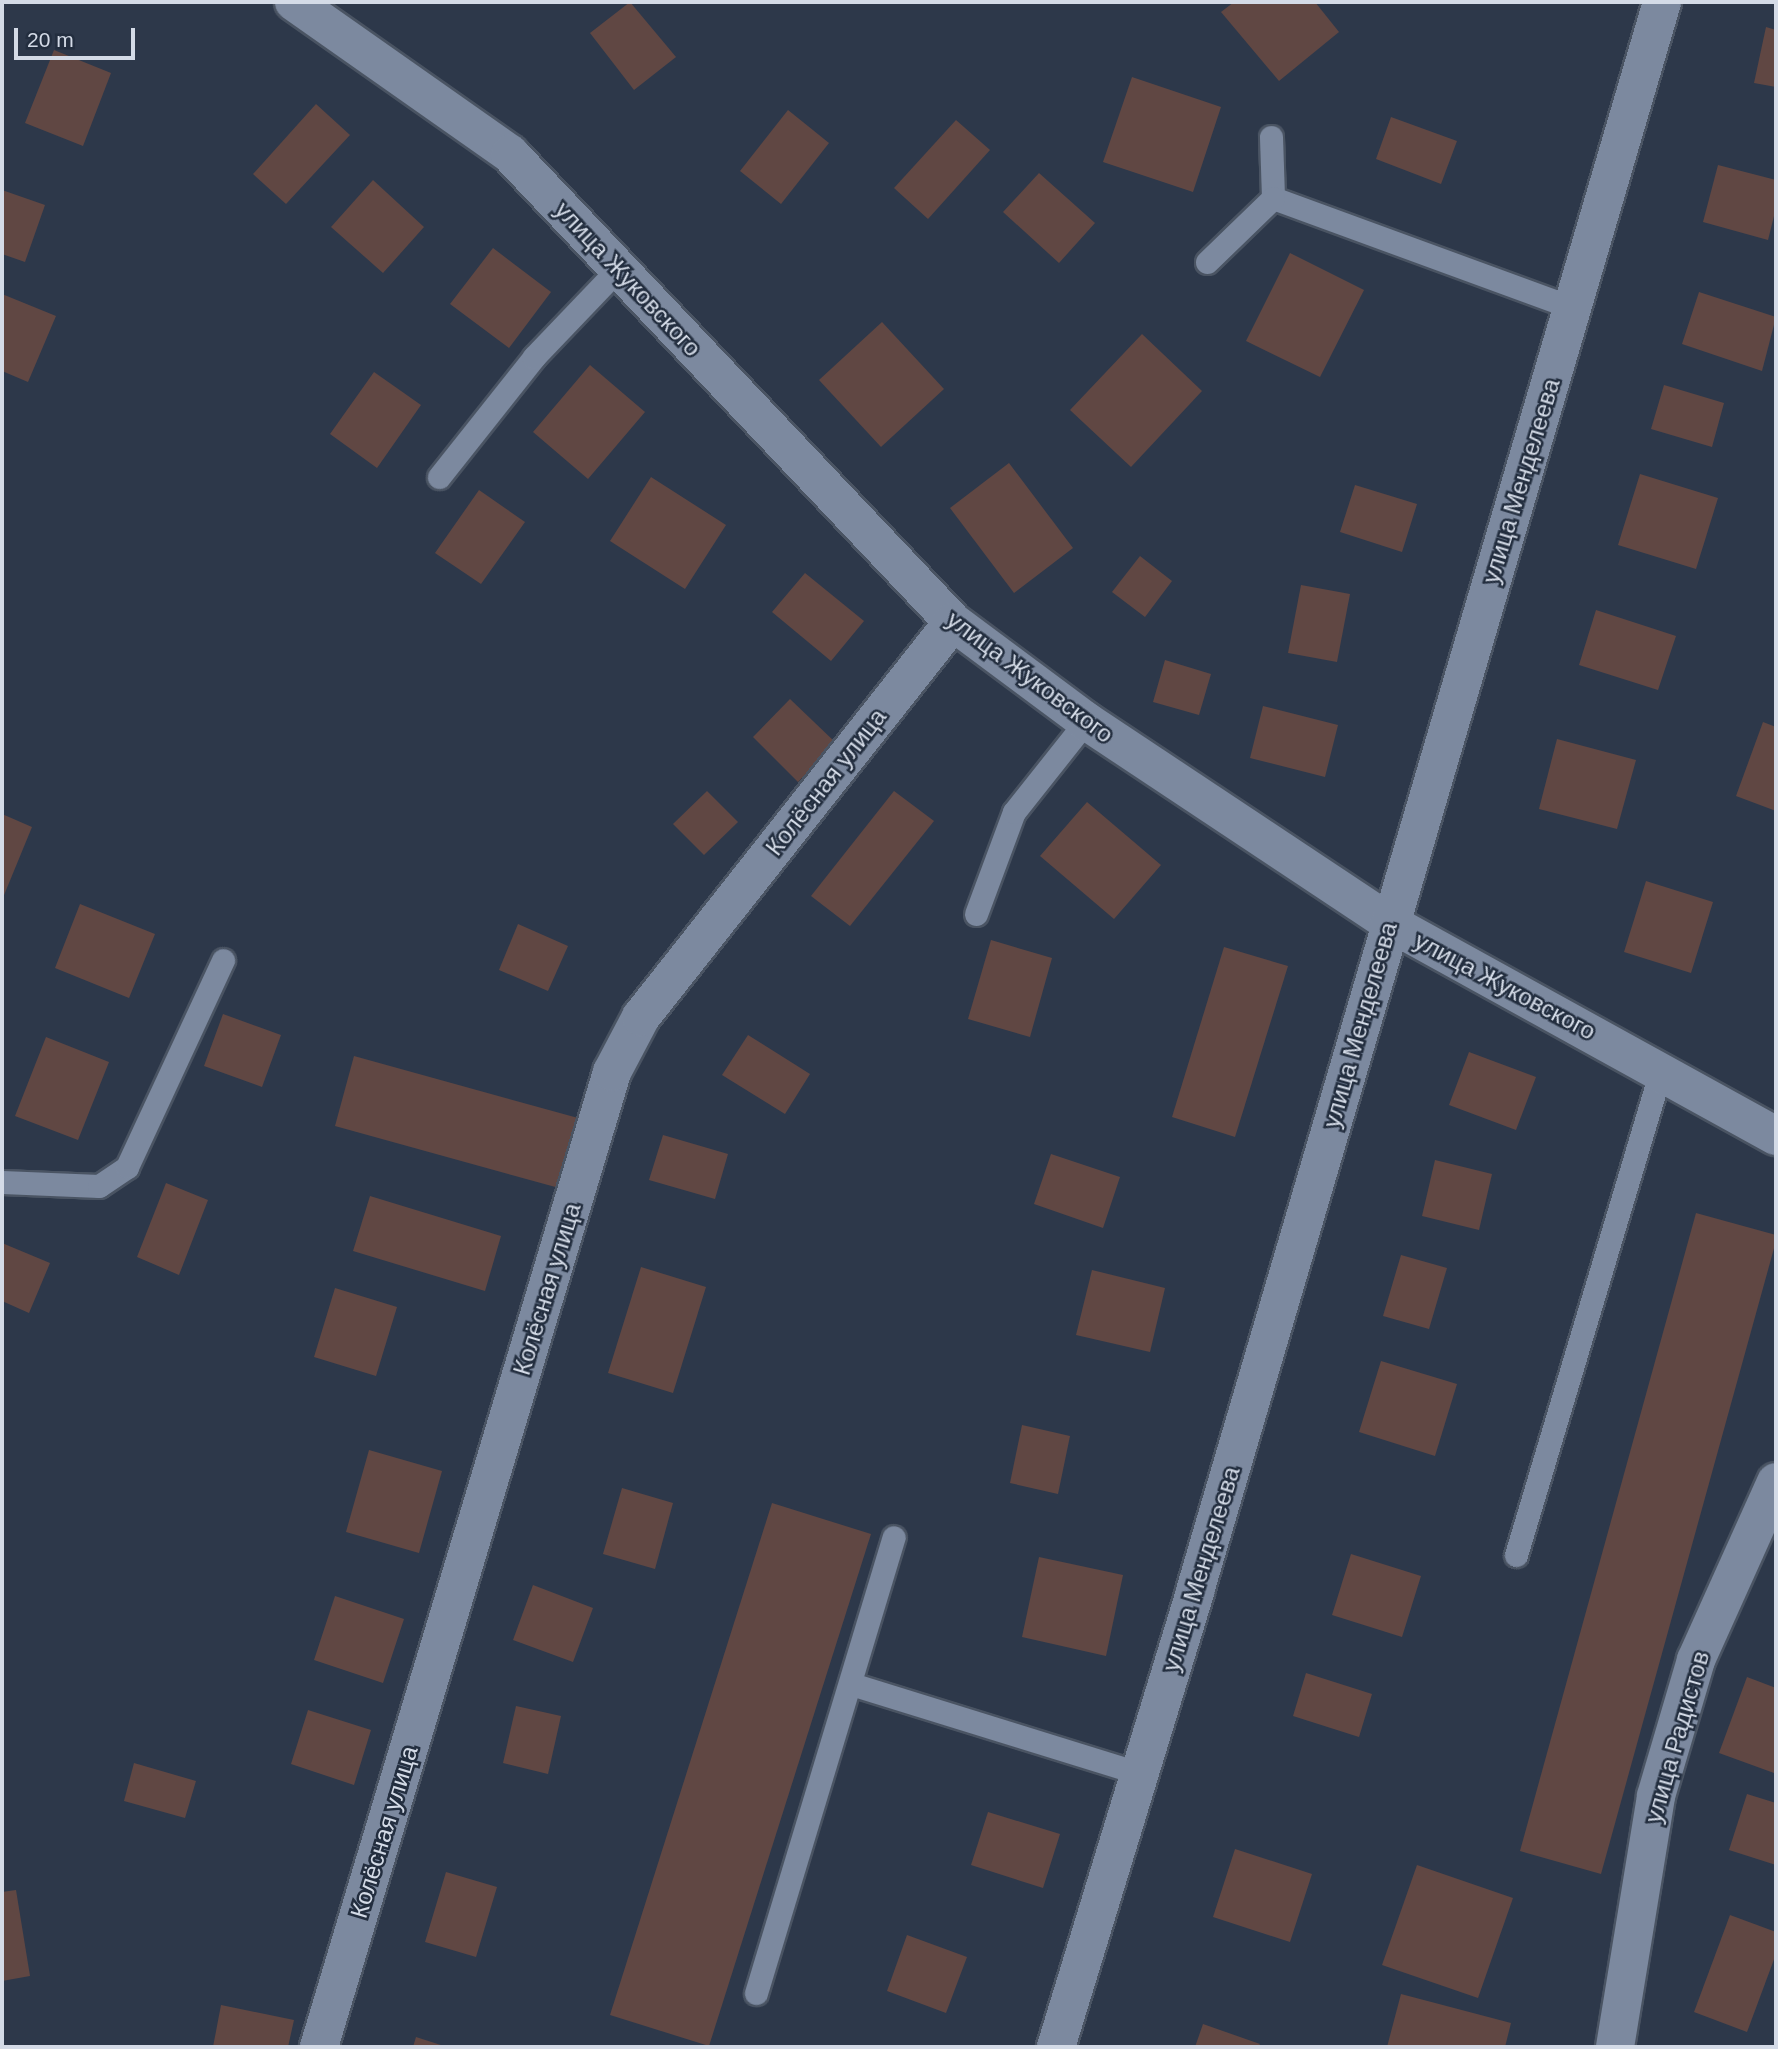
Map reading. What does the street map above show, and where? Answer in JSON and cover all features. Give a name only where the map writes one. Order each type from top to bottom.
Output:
[{"type":"street","name":"улица Жуковского","points":[[294,2],[510,154],[953,622],[1086,721],[1390,923],[1661,1070],[1776,1136]]},
{"type":"street","name":"улица Менделеева","points":[[1056,2047],[1662,2]]},
{"type":"street","name":"Колёсная улица","points":[[319,2047],[612,1072],[641,1017],[953,622]]},
{"type":"street","name":"улица Радистов","points":[[1615,2047],[1656,1796],[1696,1660],[1776,1482]]},
{"type":"lane","points":[[1207,262],[1273,198],[1271,137]]},
{"type":"lane","points":[[1273,198],[1573,308]]},
{"type":"lane","points":[[439,477],[534,357],[619,268]]},
{"type":"lane","points":[[976,914],[1014,812],[1086,721]]},
{"type":"lane","points":[[2,1182],[99,1186],[127,1167],[223,960]]},
{"type":"lane","points":[[1516,1555],[1661,1070]]},
{"type":"lane","points":[[756,1993],[894,1536]]},
{"type":"lane","points":[[851,1684],[1138,1773]]},
{"type":"building","points":[[630,2],[676,57],[634,90],[590,33]]},
{"type":"building","points":[[1234,2],[1315,2],[1339,32],[1279,81],[1221,12]]},
{"type":"building","points":[[1766,27],[1776,30],[1776,87],[1754,83]]},
{"type":"building","points":[[54,50],[111,73],[83,146],[25,123]]},
{"type":"building","points":[[1132,77],[1221,107],[1193,192],[1103,162]]},
{"type":"building","points":[[316,104],[350,135],[286,204],[253,174]]},
{"type":"building","points":[[788,110],[829,143],[781,204],[740,171]]},
{"type":"building","points":[[1391,117],[1457,141],[1441,184],[1376,159]]},
{"type":"building","points":[[956,120],[990,150],[928,219],[894,188]]},
{"type":"building","points":[[1718,165],[1776,180],[1776,208],[1768,240],[1703,222]]},
{"type":"building","points":[[1039,173],[1095,223],[1059,263],[1003,212]]},
{"type":"building","points":[[373,180],[424,227],[383,273],[331,227]]},
{"type":"building","points":[[2,190],[45,205],[25,262],[2,254]]},
{"type":"building","points":[[493,248],[551,292],[509,348],[450,304]]},
{"type":"building","points":[[1290,253],[1364,290],[1320,377],[1246,341]]},
{"type":"building","points":[[1699,292],[1776,317],[1762,371],[1682,344]]},
{"type":"building","points":[[2,294],[56,316],[28,382],[2,371]]},
{"type":"building","points":[[882,322],[944,389],[881,447],[819,380]]},
{"type":"building","points":[[1142,334],[1202,391],[1131,467],[1070,410]]},
{"type":"building","points":[[590,365],[645,412],[588,479],[533,432]]},
{"type":"building","points":[[374,372],[421,405],[377,468],[330,434]]},
{"type":"building","points":[[1664,385],[1724,403],[1712,447],[1651,429]]},
{"type":"building","points":[[1009,463],[1073,548],[1014,593],[950,508]]},
{"type":"building","points":[[1640,474],[1718,498],[1696,569],[1618,545]]},
{"type":"building","points":[[651,477],[726,525],[685,589],[610,541]]},
{"type":"building","points":[[1355,485],[1417,504],[1402,552],[1340,532]]},
{"type":"building","points":[[479,490],[525,522],[481,584],[435,553]]},
{"type":"building","points":[[1140,556],[1172,581],[1145,617],[1112,592]]},
{"type":"building","points":[[805,573],[864,621],[831,661],[772,612]]},
{"type":"building","points":[[1301,585],[1350,594],[1337,662],[1288,653]]},
{"type":"building","points":[[1596,610],[1676,636],[1658,690],[1579,665]]},
{"type":"building","points":[[1165,660],[1211,674],[1199,715],[1153,702]]},
{"type":"building","points":[[790,699],[836,743],[798,782],[753,737]]},
{"type":"building","points":[[1263,706],[1338,725],[1325,777],[1250,758]]},
{"type":"building","points":[[1763,722],[1776,727],[1776,811],[1736,796]]},
{"type":"building","points":[[1557,739],[1636,760],[1617,829],[1539,809]]},
{"type":"building","points":[[707,791],[738,822],[704,855],[673,824]]},
{"type":"building","points":[[894,791],[934,821],[850,926],[811,896]]},
{"type":"building","points":[[1087,802],[1161,865],[1114,919],[1040,856]]},
{"type":"building","points":[[2,814],[32,827],[2,900]]},
{"type":"building","points":[[1646,881],[1713,902],[1691,973],[1624,952]]},
{"type":"building","points":[[80,904],[155,934],[129,998],[55,968]]},
{"type":"building","points":[[518,924],[568,946],[548,991],[499,970]]},
{"type":"building","points":[[991,940],[1052,958],[1030,1037],[968,1019]]},
{"type":"building","points":[[1224,947],[1288,966],[1235,1137],[1172,1117]]},
{"type":"building","points":[[223,1014],[281,1035],[262,1087],[204,1066]]},
{"type":"building","points":[[748,1035],[810,1074],[785,1114],[722,1075]]},
{"type":"building","points":[[46,1037],[109,1062],[78,1140],[15,1116]]},
{"type":"building","points":[[1469,1052],[1536,1077],[1516,1130],[1449,1105]]},
{"type":"building","points":[[354,1056],[578,1118],[559,1188],[335,1126]]},
{"type":"building","points":[[663,1135],[728,1154],[715,1199],[649,1180]]},
{"type":"building","points":[[1051,1154],[1120,1177],[1103,1228],[1034,1204]]},
{"type":"building","points":[[1435,1160],[1492,1174],[1479,1230],[1422,1216]]},
{"type":"building","points":[[166,1183],[208,1200],[179,1275],[137,1257]]},
{"type":"building","points":[[370,1196],[501,1236],[485,1291],[353,1251]]},
{"type":"building","points":[[1696,1213],[1776,1235],[1776,1241],[1601,1874],[1520,1851]]},
{"type":"building","points":[[2,1243],[50,1263],[29,1313],[2,1301]]},
{"type":"building","points":[[1401,1255],[1447,1268],[1429,1329],[1383,1316]]},
{"type":"building","points":[[641,1267],[706,1287],[673,1393],[608,1373]]},
{"type":"building","points":[[1092,1270],[1165,1288],[1150,1352],[1076,1335]]},
{"type":"building","points":[[335,1288],[397,1307],[376,1376],[314,1357]]},
{"type":"building","points":[[1381,1361],[1457,1384],[1435,1456],[1359,1432]]},
{"type":"building","points":[[1022,1425],[1070,1436],[1058,1494],[1010,1483]]},
{"type":"building","points":[[369,1450],[442,1471],[419,1553],[346,1532]]},
{"type":"building","points":[[622,1488],[673,1503],[655,1569],[603,1554]]},
{"type":"building","points":[[772,1503],[871,1534],[709,2046],[610,2015]]},
{"type":"building","points":[[1351,1554],[1421,1576],[1402,1637],[1332,1615]]},
{"type":"building","points":[[1039,1557],[1123,1575],[1106,1656],[1022,1637]]},
{"type":"building","points":[[533,1585],[593,1608],[573,1662],[513,1640]]},
{"type":"building","points":[[335,1596],[404,1619],[383,1683],[314,1660]]},
{"type":"building","points":[[1306,1673],[1372,1694],[1359,1737],[1293,1716]]},
{"type":"building","points":[[1747,1677],[1776,1688],[1774,1773],[1719,1753]]},
{"type":"building","points":[[516,1706],[561,1716],[548,1774],[503,1763]]},
{"type":"building","points":[[308,1710],[371,1730],[354,1785],[291,1764]]},
{"type":"building","points":[[134,1763],[196,1781],[185,1818],[124,1801]]},
{"type":"building","points":[[1747,1794],[1776,1803],[1776,1865],[1729,1850]]},
{"type":"building","points":[[988,1812],[1060,1834],[1043,1888],[971,1865]]},
{"type":"building","points":[[1235,1849],[1312,1874],[1290,1942],[1213,1917]]},
{"type":"building","points":[[1417,1865],[1513,1898],[1478,1998],[1382,1965]]},
{"type":"building","points":[[446,1872],[497,1887],[476,1957],[425,1942]]},
{"type":"building","points":[[16,1890],[30,1976],[2,1981],[2,1892]]},
{"type":"building","points":[[1730,1915],[1776,1932],[1776,1954],[1747,2032],[1694,2012]]},
{"type":"building","points":[[907,1935],[967,1957],[946,2013],[887,1991]]},
{"type":"building","points":[[1401,1994],[1511,2023],[1505,2047],[1387,2047]]},
{"type":"building","points":[[221,2005],[294,2020],[288,2047],[213,2047]]},
{"type":"building","points":[[1203,2024],[1260,2044],[1258,2047],[1195,2047]]},
{"type":"building","points":[[416,2037],[447,2047],[413,2047]]}]
